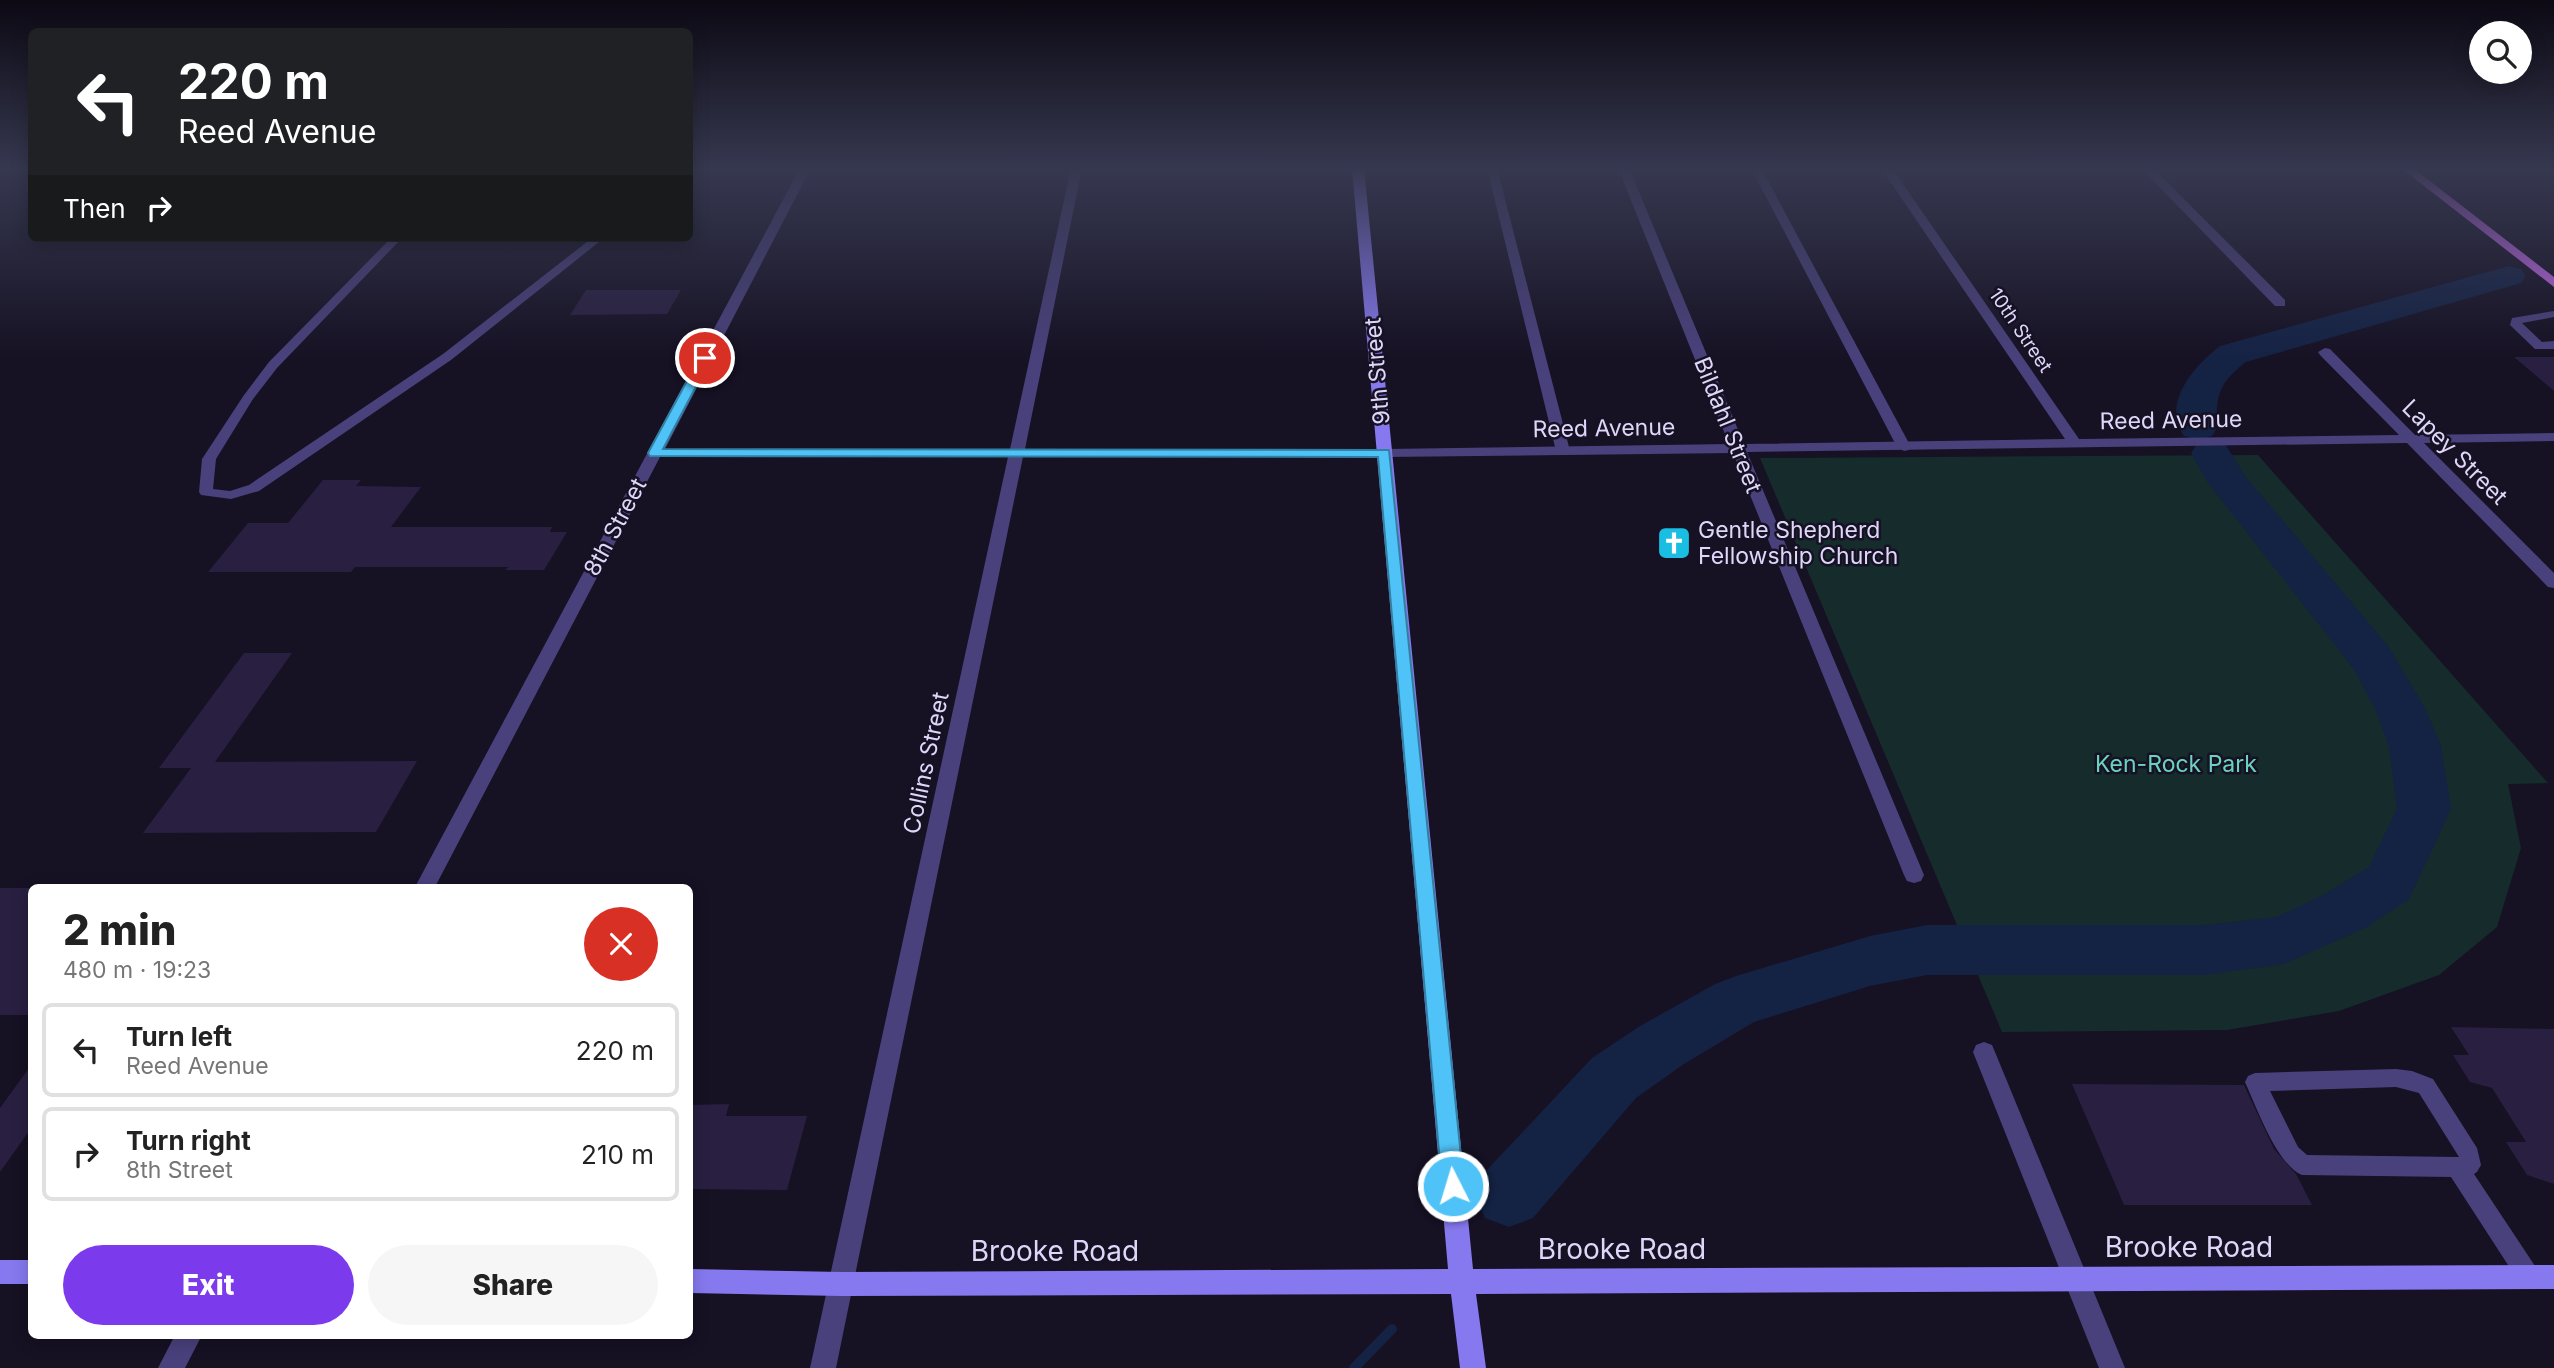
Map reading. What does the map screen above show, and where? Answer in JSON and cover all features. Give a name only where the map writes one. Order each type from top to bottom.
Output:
[{"type":"main road","points":[[2488,232],[2554,283]]},
{"type":"street","name":"8th Street","points":[[427,884],[772,232]]},
{"type":"street","name":"Collins Street","points":[[822,1368],[1064,232]]},
{"type":"street","name":"9th Street","points":[[1364,232],[1462,1281],[1474,1368]]},
{"type":"street","name":"Bildahl Street","points":[[1649,232],[1914,875]]},
{"type":"street","name":"10th Street","points":[[1930,232],[2076,445]]},
{"type":"street","points":[[2209,232],[2280,303]]},
{"type":"street","name":"Lapey Street","points":[[2325,352],[2554,583]]},
{"type":"street","name":"Reed Avenue","points":[[655,453],[1385,453],[2554,437]]},
{"type":"street","points":[[1984,1052],[2112,1368]]},
{"type":"street","points":[[0,1272],[28,1272]]},
{"type":"street","name":"Brooke Road","points":[[693,1281],[842,1284],[2542,1277]]},
{"type":"street","points":[[171,1368],[187,1339]]},
{"type":"lane","points":[[1508,232],[1563,451]]},
{"type":"lane","points":[[1790,232],[1904,447]]},
{"type":"lane","points":[[393,242],[264,376],[209,459],[206,492],[231,495],[265,481],[447,357],[595,242]]},
{"type":"lane","points":[[2552,314],[2516,320],[2516,325],[2554,357]]},
{"type":"lane","points":[[2539,346],[2554,345]]},
{"type":"lane","points":[[2412,1080],[2426,1086],[2470,1155],[2470,1165],[2457,1167],[2302,1165],[2291,1154],[2255,1082],[2412,1080]]},
{"type":"lane","points":[[2457,1167],[2542,1277]]},
{"type":"green space","name":"Ken-Rock Park","points":[[2258,455],[2548,783],[2508,784],[2521,848],[2497,927],[2439,975],[2339,1011],[2227,1030],[2002,1032],[1760,458]]},
{"type":"building","points":[[586,290],[681,290],[667,314],[570,315]]},
{"type":"building","points":[[2514,357],[2554,357],[2554,391]]},
{"type":"building","points":[[323,480],[361,480],[356,486],[421,487],[391,527],[552,527],[550,532],[567,532],[544,570],[505,570],[508,567],[355,567],[351,572],[208,572],[248,523],[288,523]]},
{"type":"building","points":[[244,653],[292,653],[215,762],[417,761],[376,832],[143,833],[191,768],[159,768]]},
{"type":"building","points":[[0,888],[28,888],[28,1015],[0,1015]]},
{"type":"building","points":[[2451,1027],[2554,1029],[2554,1184],[2527,1175],[2506,1142],[2526,1142],[2492,1088],[2470,1082],[2453,1055],[2469,1055]]},
{"type":"building","points":[[28,1070],[28,1133],[0,1172],[0,1108]]},
{"type":"building","points":[[2072,1084],[2244,1085],[2274,1149],[2296,1174],[2312,1205],[2124,1205]]},
{"type":"building","points":[[729,1104],[726,1116],[807,1116],[787,1190],[693,1189],[693,1105]]},
{"type":"waterway","points":[[2198,428],[2197,403],[2202,385],[2207,377],[2233,354],[2509,276]]},
{"type":"waterway","points":[[1509,1195],[1614,1078],[1662,1045],[1736,1002],[1870,961],[1927,950],[2205,950],[2284,940],[2345,911],[2389,883],[2424,809],[2415,746],[2400,708],[2371,658],[2229,483],[2211,453]]},
{"type":"waterway","points":[[1354,1368],[1392,1329]]},
{"type":"place","name":"Gentle Shepherd Fellowship Church","points":[[1674,543]]},
{"type":"route","points":[[705,358],[655,453],[1385,453],[1453,1186]]}]
